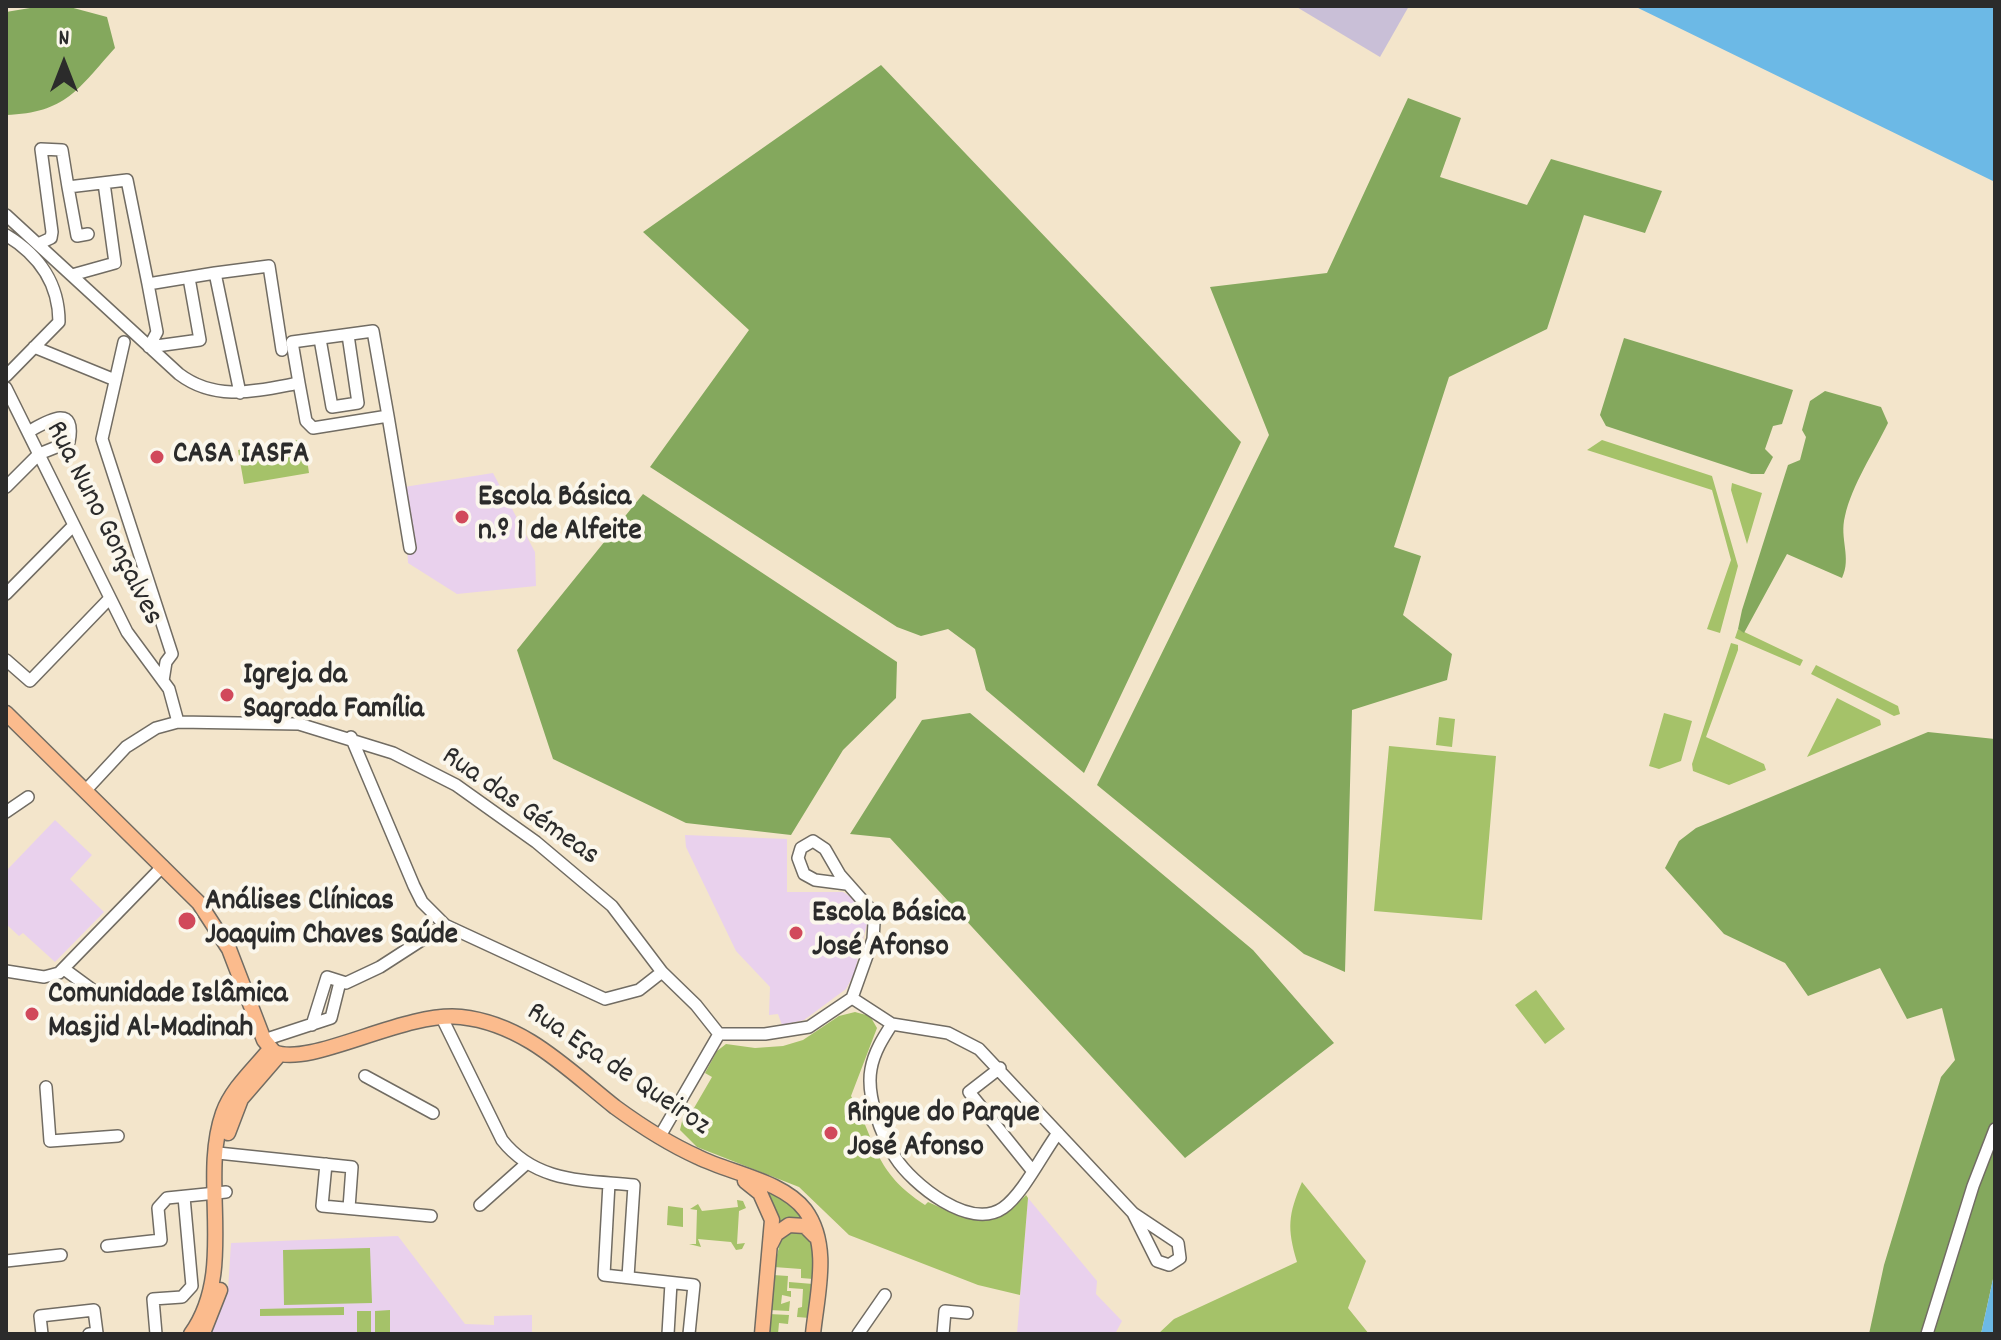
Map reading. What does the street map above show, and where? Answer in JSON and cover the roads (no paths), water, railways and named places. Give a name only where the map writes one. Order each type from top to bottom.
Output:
[{"type":"main road","points":[[6,713],[199,903],[222,935],[271,1048],[229,1100],[219,1130],[222,1154],[222,1280],[213,1315],[202,1334]]},
{"type":"main road","name":"Rua Eça de Queiroz","points":[[271,1048],[302,1056],[399,1023],[441,1016],[485,1020],[522,1035],[660,1136],[738,1176]]},
{"type":"main road","points":[[738,1176],[784,1192],[797,1201],[815,1227],[819,1244],[813,1334]]},
{"type":"main road","points":[[738,1176],[760,1193],[769,1207],[771,1244],[762,1334]]},
{"type":"main road","points":[[191,1334],[201,1318],[213,1278],[221,1192]]},
{"type":"main road","points":[[771,1244],[783,1228],[797,1224],[812,1231],[819,1244]]},
{"type":"street","points":[[38,244],[51,238],[52,232],[41,149],[62,150],[77,236],[88,234]]},
{"type":"street","points":[[68,187],[127,180],[157,332],[149,347]]},
{"type":"street","points":[[72,275],[115,263],[104,183]]},
{"type":"street","points":[[6,215],[197,387],[240,393],[299,383]]},
{"type":"street","points":[[6,235],[38,260],[59,302],[59,322],[6,376]]},
{"type":"street","points":[[148,284],[269,266],[282,350]]},
{"type":"street","points":[[215,273],[240,393]]},
{"type":"street","points":[[149,347],[200,340],[189,278]]},
{"type":"street","points":[[388,416],[313,428],[306,421],[292,342],[373,331],[388,416],[410,548]]},
{"type":"street","points":[[320,339],[332,407],[358,403],[348,335]]},
{"type":"street","points":[[124,342],[102,439],[172,654],[166,662],[163,681]]},
{"type":"street","points":[[34,347],[115,380]]},
{"type":"street","name":"Rua Nuno Gonçalves","points":[[6,388],[127,632],[163,681],[182,722]]},
{"type":"street","points":[[6,487],[39,454],[69,442],[69,424],[62,418],[53,417],[28,432]]},
{"type":"street","points":[[6,594],[74,525]]},
{"type":"street","points":[[6,660],[30,681],[110,598]]},
{"type":"street","points":[[86,790],[126,747],[156,728],[182,722]]},
{"type":"street","name":"Rua das Gémeas","points":[[182,722],[299,724],[351,737],[393,753],[456,785],[536,842],[612,906],[662,972],[696,1005],[719,1034]]},
{"type":"street","points":[[351,737],[414,886],[422,902],[445,925],[605,999],[639,990],[662,972]]},
{"type":"street","points":[[6,812],[28,797]]},
{"type":"street","points":[[660,1136],[719,1034],[787,1032],[809,1027],[852,998],[873,939],[871,910],[846,884],[825,849],[813,841],[801,848],[798,858],[804,874],[815,880],[846,884]]},
{"type":"street","points":[[6,971],[44,977],[64,969],[163,866]]},
{"type":"street","points":[[271,1048],[331,1018],[340,982],[346,983],[380,967],[445,925]]},
{"type":"street","points":[[64,969],[94,991]]},
{"type":"street","points":[[852,998],[892,1024],[948,1033],[979,1049],[1133,1213],[1178,1243],[1180,1258],[1169,1265],[1157,1261],[1133,1213]]},
{"type":"street","points":[[441,1016],[502,1140],[526,1164],[553,1177],[634,1185],[628,1277]]},
{"type":"street","points":[[892,1024],[879,1045],[870,1070],[872,1096],[895,1156],[914,1179],[965,1211],[986,1215],[1003,1208],[1058,1133]]},
{"type":"street","points":[[1000,1068],[969,1092],[1031,1169]]},
{"type":"street","points":[[365,1076],[433,1113]]},
{"type":"street","points":[[46,1087],[50,1141],[118,1136]]},
{"type":"street","points":[[1927,1334],[1973,1186],[1995,1129]]},
{"type":"street","points":[[222,1154],[352,1167],[349,1208]]},
{"type":"street","points":[[326,1164],[322,1206],[431,1216]]},
{"type":"street","points":[[480,1205],[526,1164]]},
{"type":"street","points":[[609,1183],[604,1275],[694,1285],[689,1334]]},
{"type":"street","points":[[107,1246],[161,1240],[161,1202],[221,1192]]},
{"type":"street","points":[[156,1334],[153,1299],[182,1297],[192,1286],[184,1197]]},
{"type":"street","points":[[6,1261],[61,1255]]},
{"type":"street","points":[[668,1334],[671,1283]]},
{"type":"street","points":[[858,1334],[885,1295]]},
{"type":"street","points":[[42,1334],[40,1316],[94,1310],[97,1333],[89,1334]]},
{"type":"street","points":[[943,1334],[945,1311],[967,1313]]},
{"type":"water","points":[[1634,6],[1995,6],[1995,182]]},
{"type":"water","points":[[1995,1270],[1995,1334],[1981,1334]]},
{"type":"place","name":"CASA IASFA","points":[[157,457]]},
{"type":"place","name":"Escola Básica n.º 1 de Alfeite","points":[[462,517]]},
{"type":"place","name":"Igreja da Sagrada Família","points":[[227,695]]},
{"type":"place","name":"Análises Clínicas Joaquim Chaves Saúde","points":[[187,921]]},
{"type":"place","name":"Escola Básica José Afonso","points":[[796,933]]},
{"type":"place","name":"Comunidade Islâmica Masjid Al-Madinah","points":[[32,1014]]},
{"type":"place","name":"Ringue do Parque José Afonso","points":[[831,1133]]}]
